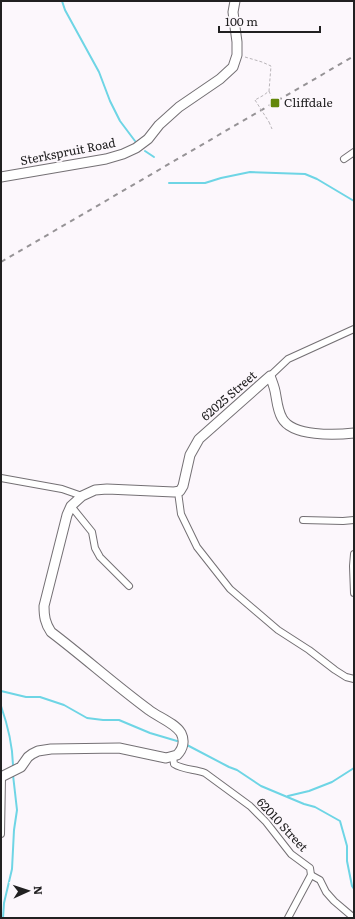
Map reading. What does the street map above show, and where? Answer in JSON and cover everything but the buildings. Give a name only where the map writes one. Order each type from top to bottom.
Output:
[{"type":"street","points":[[235,1],[233,12],[237,42],[237,55]]},
{"type":"street","name":"Sterkspruit Road","points":[[1,177],[106,158],[123,154],[136,148],[148,139],[159,125],[179,107],[220,80],[233,67],[237,55]]},
{"type":"street","points":[[344,159],[354,152]]},
{"type":"street","name":"62025 Street","points":[[178,492],[182,489],[190,455],[199,438],[204,433],[288,359],[354,329]]},
{"type":"street","name":"62025 Street","points":[[270,376],[275,389],[277,406],[282,419],[291,427],[309,433],[354,433]]},
{"type":"street","points":[[1,478],[62,489],[82,496]]},
{"type":"street","points":[[1,834],[1,777],[21,767],[28,757],[38,751],[51,749],[119,748],[166,758],[177,755],[183,746],[183,739],[180,732],[174,726],[150,711],[51,632],[46,624],[44,606],[66,515],[71,506],[82,496],[95,490],[107,489],[178,492],[181,514],[197,547],[230,589],[278,630],[309,650],[335,670],[346,677],[354,679]]},
{"type":"street","points":[[71,506],[92,532],[95,548],[100,557],[129,586]]},
{"type":"street","points":[[303,520],[354,520]]},
{"type":"street","points":[[354,554],[354,593]]},
{"type":"street","name":"62010 Street","points":[[173,757],[174,764],[205,773],[250,806],[266,822],[291,854],[310,868],[311,875]]},
{"type":"street","points":[[288,918],[311,875],[320,880],[326,892],[334,901],[354,918]]},
{"type":"path","points":[[237,55],[271,66],[269,91],[271,96]]},
{"type":"path","points":[[269,91],[255,100],[272,128]]},
{"type":"waterway","points":[[62,1],[65,10],[99,72],[110,101],[120,121],[135,141]]},
{"type":"waterway","points":[[145,151],[154,157]]},
{"type":"waterway","points":[[169,183],[205,183],[250,172],[305,174],[317,179],[354,201]]},
{"type":"waterway","points":[[1,691],[26,697],[40,697],[64,705],[87,718],[119,720],[150,733],[177,741]]},
{"type":"waterway","points":[[1,706],[10,737],[13,768]]},
{"type":"waterway","points":[[187,745],[237,770],[261,786],[315,807],[340,821],[347,846],[347,861],[352,886],[354,889]]},
{"type":"waterway","points":[[288,796],[309,791],[332,782],[354,768]]},
{"type":"waterway","points":[[3,918],[4,903],[12,869],[14,830],[17,810],[13,775]]},
{"type":"railway","points":[[1,262],[354,56]]},
{"type":"place","name":"Cliffdale","points":[[275,103]]}]
